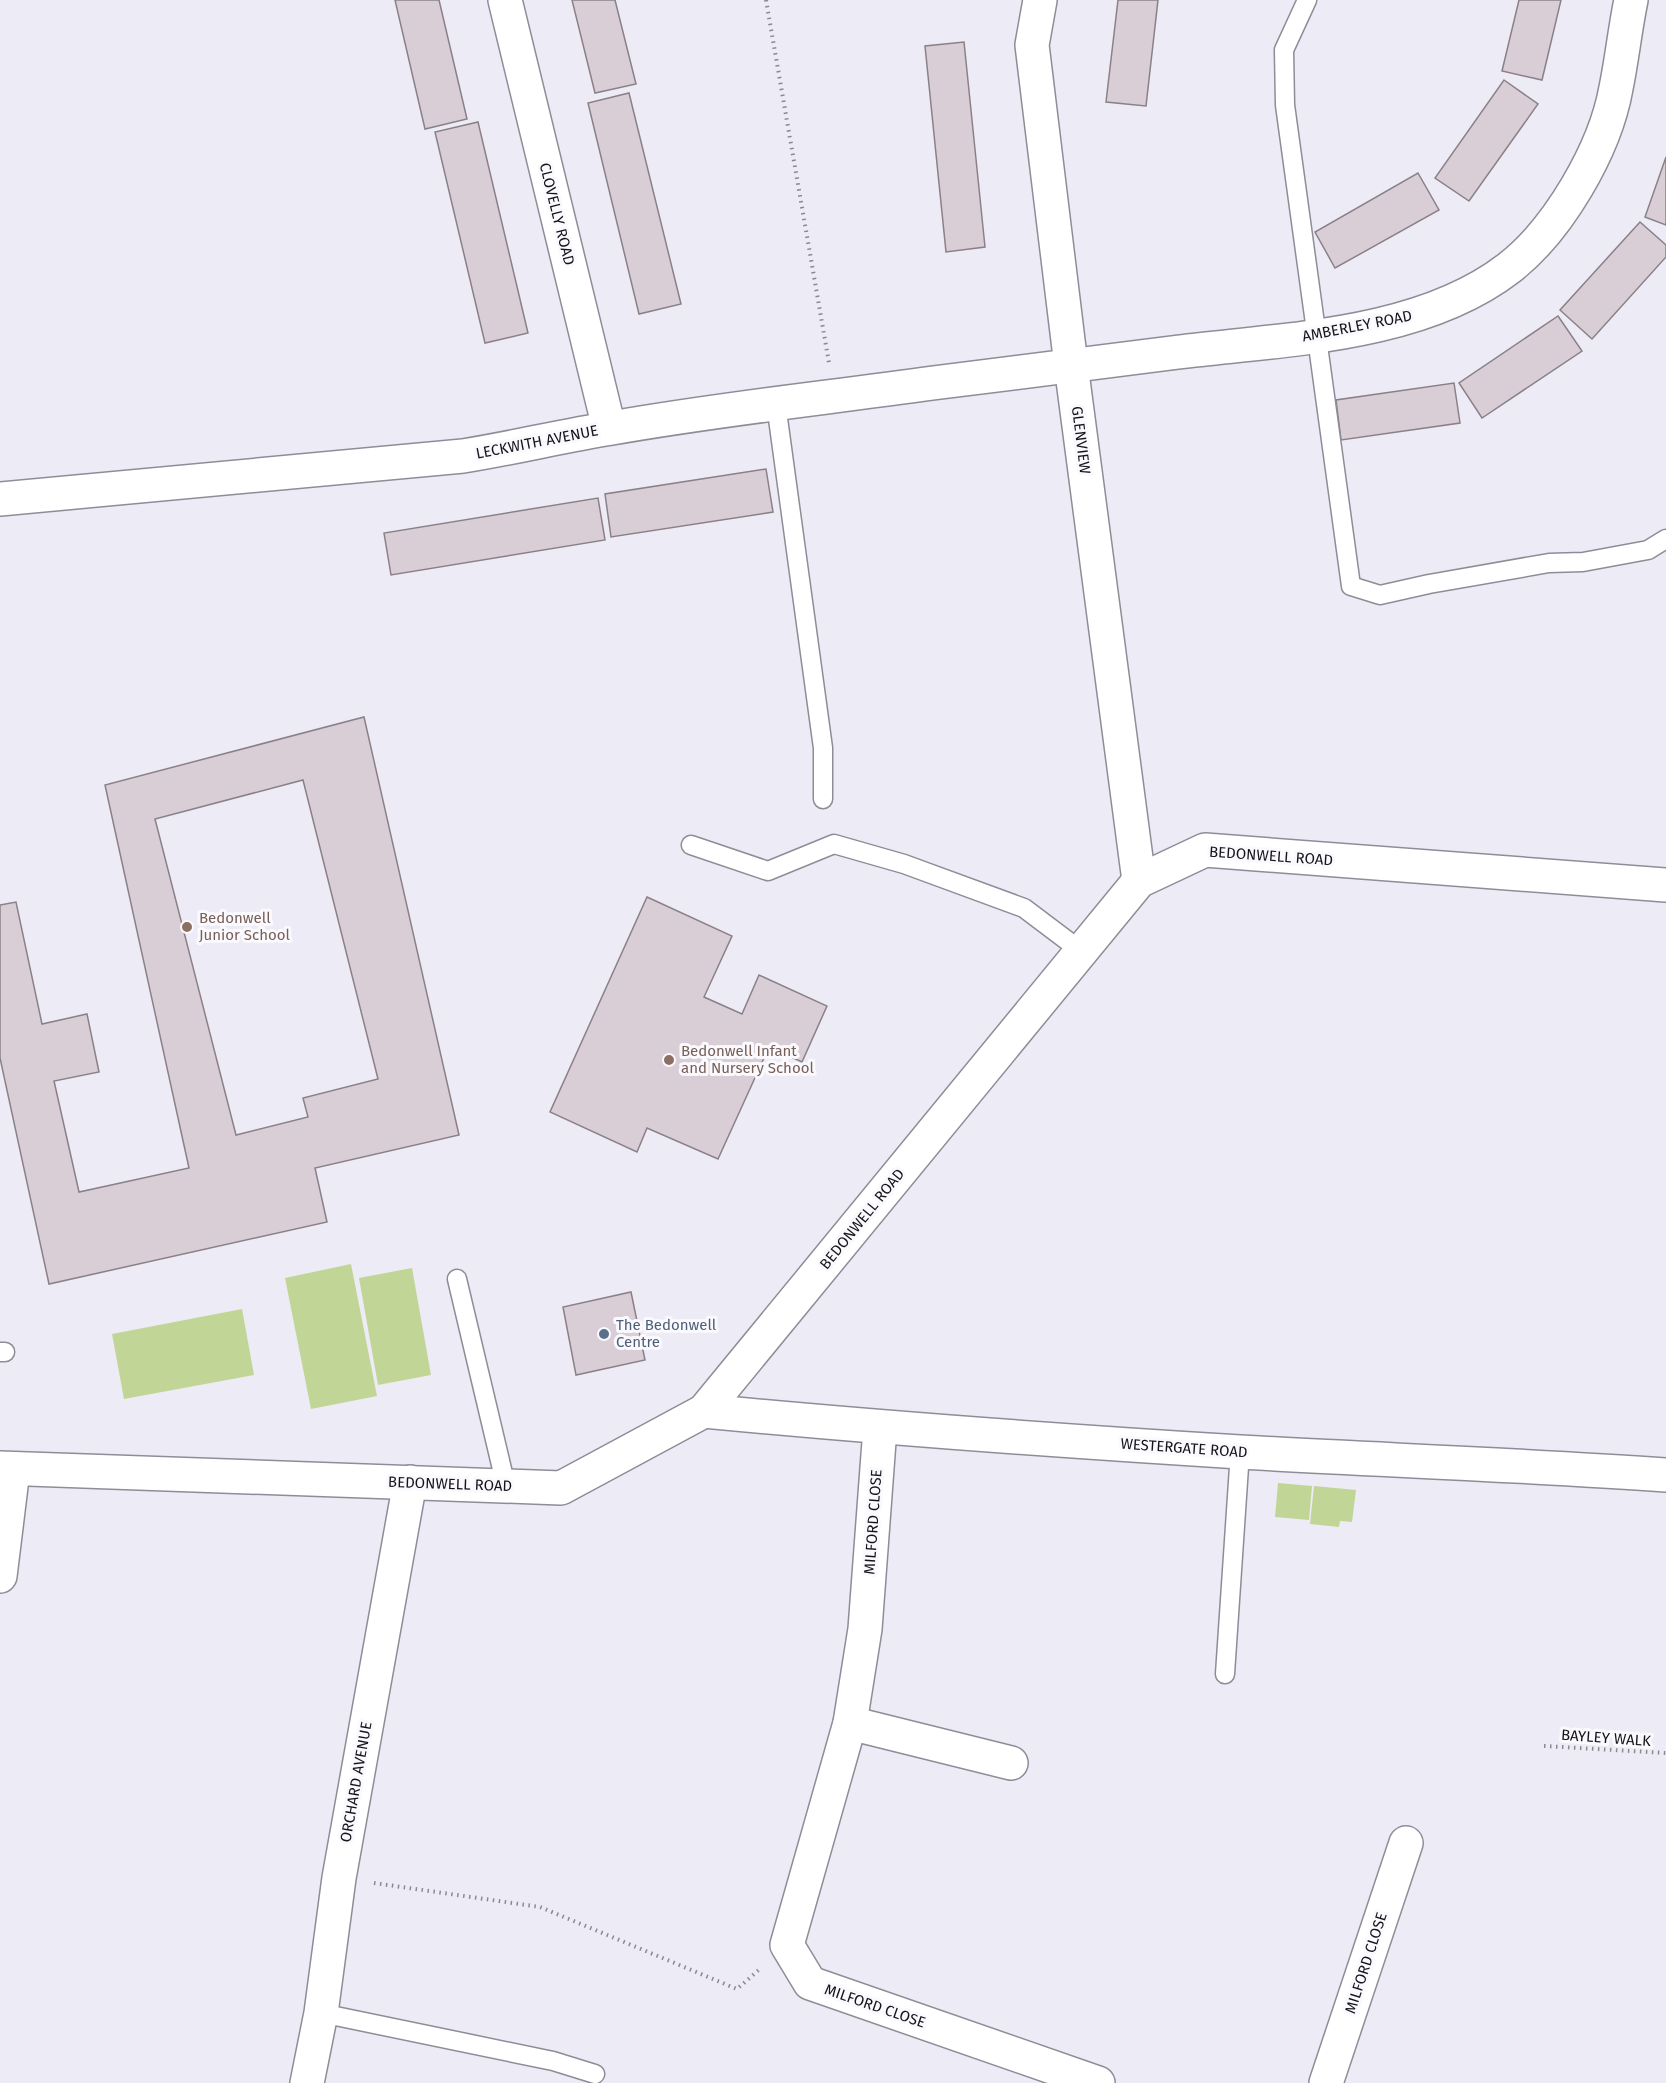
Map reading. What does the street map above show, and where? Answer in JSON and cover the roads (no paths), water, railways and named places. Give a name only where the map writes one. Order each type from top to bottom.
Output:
[{"type":"street","name":"CLOVELLY ROAD","points":[[505,0],[609,428]]},
{"type":"street","name":"GLENVIEW","points":[[1040,0],[1032,45],[1071,365],[1139,881]]},
{"type":"street","name":"AMBERLEY ROAD","points":[[1071,365],[1317,336],[1370,327],[1426,313],[1468,293],[1508,269],[1544,235],[1590,165],[1604,131],[1616,90],[1631,0]]},
{"type":"street","name":"LECKWITH AVENUE","points":[[0,499],[412,462],[515,448],[609,428],[1071,365]]},
{"type":"street","name":"BEDONWELL ROAD","points":[[6,1469],[561,1488],[704,1411],[1139,881],[1205,850],[1666,885]]},
{"type":"street","name":"WESTERGATE ROAD","points":[[704,1411],[880,1428],[1240,1452],[1540,1466],[1666,1475]]},
{"type":"street","name":"MILFORD CLOSE","points":[[880,1428],[865,1629],[850,1723],[787,1945],[810,1983],[1098,2083]]},
{"type":"street","points":[[0,1576],[6,1469]]},
{"type":"street","name":"ORCHARD AVENUE","points":[[307,2083],[321,2013],[339,1878],[410,1482]]},
{"type":"street","points":[[850,1723],[1011,1763]]},
{"type":"street","name":"MILFORD CLOSE","points":[[1326,2083],[1406,1843]]},
{"type":"lane","points":[[1307,0],[1284,50],[1285,105],[1352,586],[1380,595],[1550,563],[1583,562],[1648,550],[1666,539]]},
{"type":"lane","points":[[776,404],[823,748],[823,800]]},
{"type":"lane","points":[[691,845],[768,871],[834,844],[904,864],[1024,908],[1081,951]]},
{"type":"lane","points":[[457,1279],[506,1486]]},
{"type":"lane","points":[[1225,1674],[1240,1452]]},
{"type":"lane","points":[[321,2013],[553,2061],[595,2074]]},
{"type":"place","name":"Bedonwell Junior School","points":[[187,927]]},
{"type":"place","name":"Bedonwell Infant and Nursery School","points":[[669,1060]]},
{"type":"place","name":"The Bedonwell Centre","points":[[604,1334]]}]
